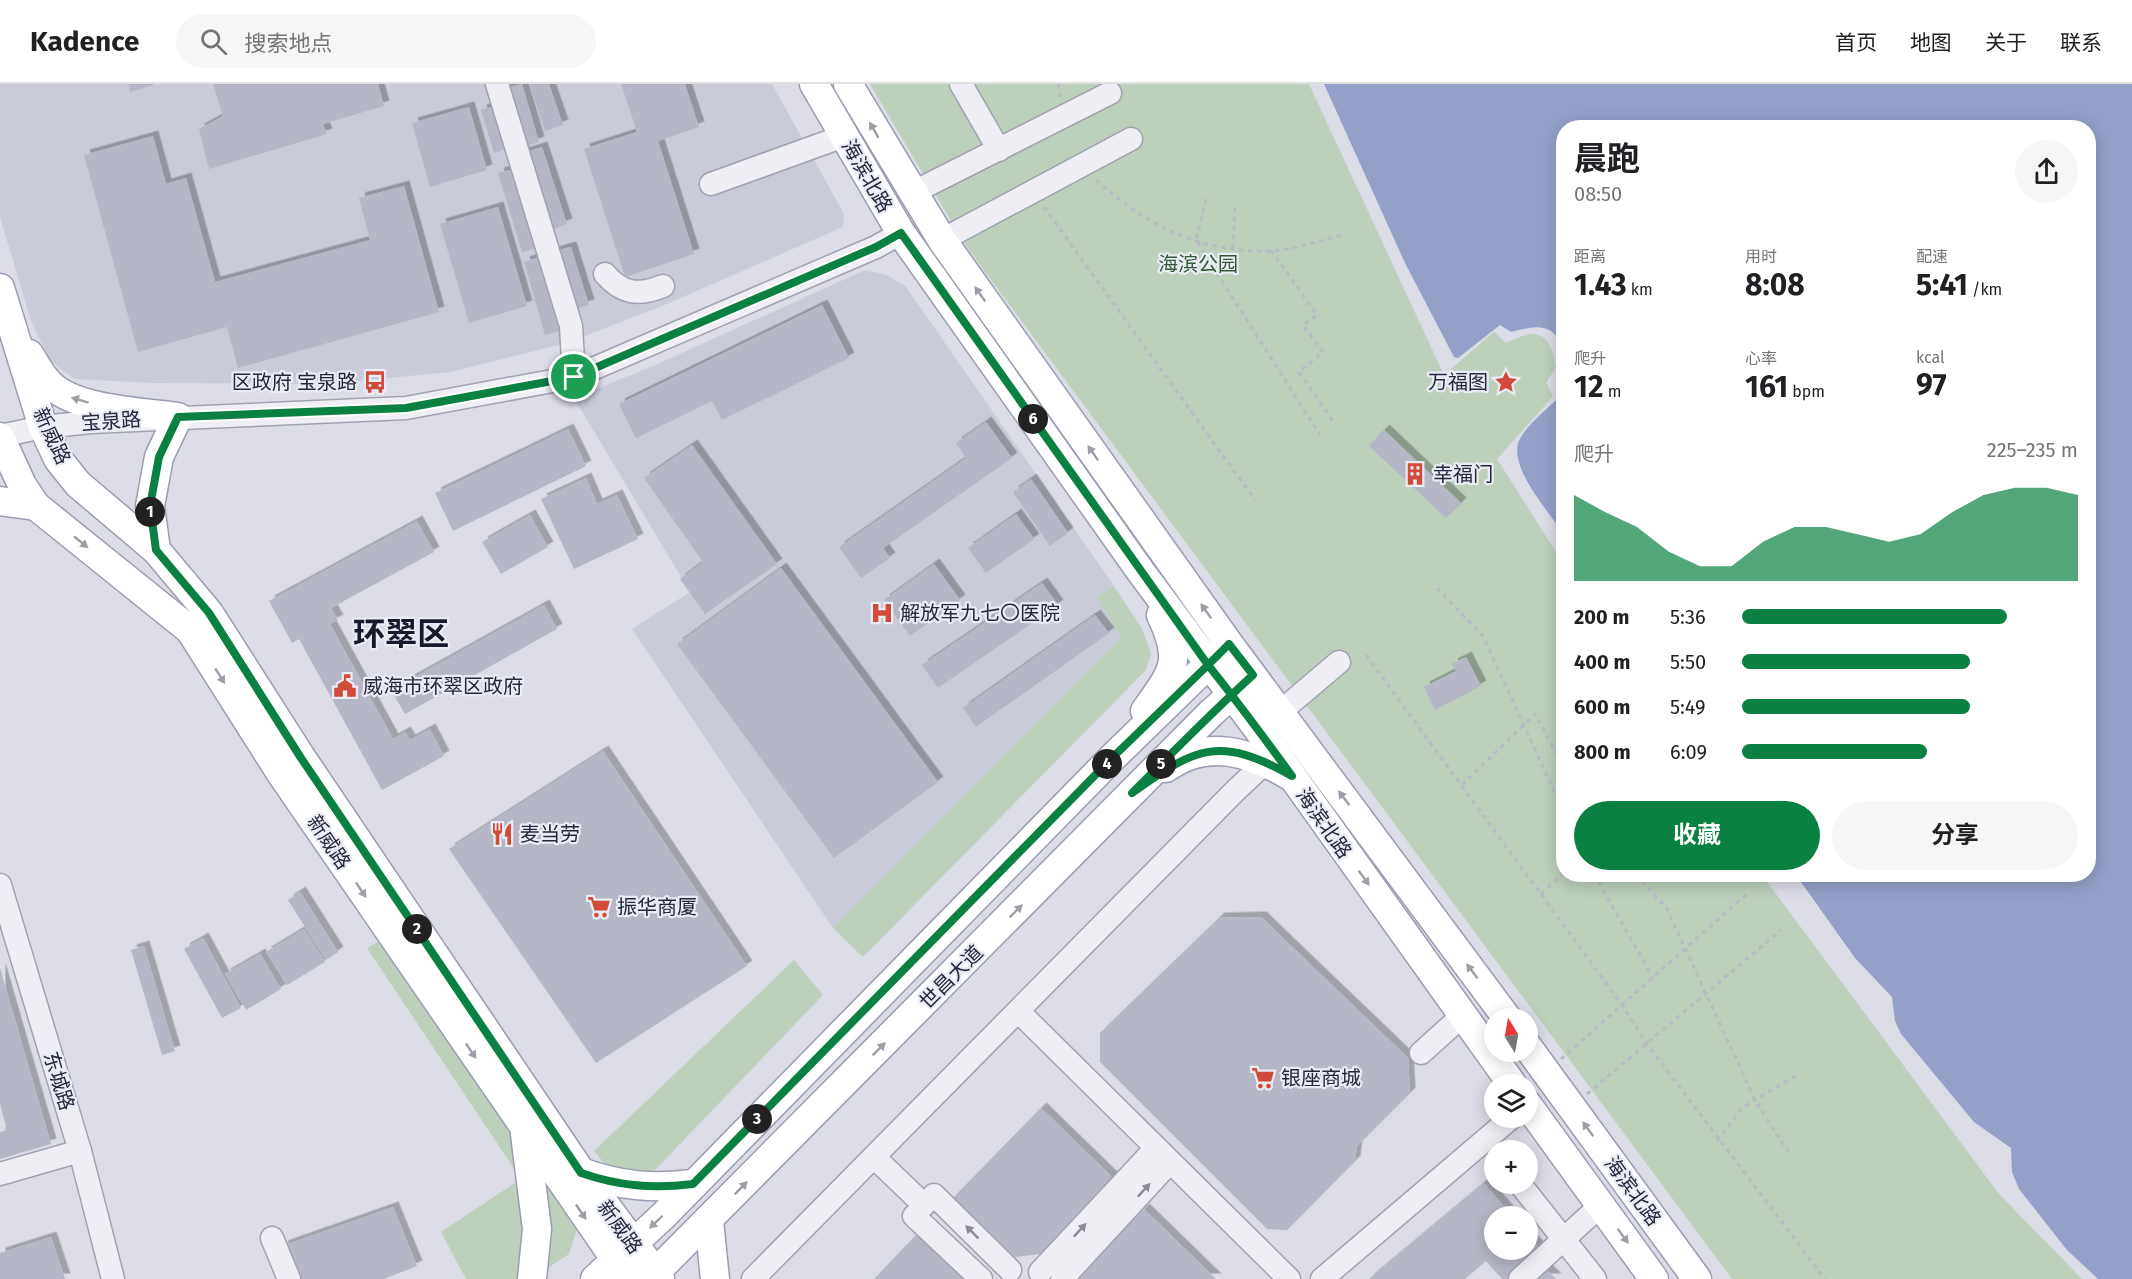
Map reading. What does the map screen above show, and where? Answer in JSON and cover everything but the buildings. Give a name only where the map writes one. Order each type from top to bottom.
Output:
[{"type":"main road","name":"海滨北路","points":[[814,84],[901,233],[1141,572],[1208,665],[1232,694],[1278,764],[1505,1074]]},
{"type":"main road","name":"海滨北路","points":[[848,84],[942,240],[1229,644],[1500,1008]]},
{"type":"main road","name":"新威路","points":[[0,288],[43,427],[58,459],[78,484],[156,550],[209,613],[280,747],[525,1129],[634,1271]]},
{"type":"main road","points":[[12,328],[48,382],[61,393],[100,406],[178,417],[159,457],[150,506],[156,550]]},
{"type":"main road","name":"新威路","points":[[0,436],[22,485],[36,506],[190,630],[280,747],[581,1173],[634,1271]]},
{"type":"main road","points":[[0,493],[36,506]]},
{"type":"main road","points":[[0,501],[36,506]]},
{"type":"main road","points":[[1112,758],[1164,685],[1174,663],[1174,643],[1141,572]]},
{"type":"main road","name":"世昌大道","points":[[634,1271],[693,1184],[1112,758],[1229,644]]},
{"type":"main road","name":"世昌大道","points":[[634,1271],[709,1221],[1132,793],[1253,675]]},
{"type":"main road","points":[[1132,793],[1174,763],[1206,750],[1232,752],[1278,764]]},
{"type":"main road","name":"海滨北路","points":[[1538,1061],[1696,1279]]},
{"type":"main road","name":"海滨北路","points":[[1538,1119],[1654,1279]]},
{"type":"main road","points":[[525,1129],[537,1229],[532,1279]]},
{"type":"main road","points":[[581,1173],[610,1182],[638,1187],[693,1184]]},
{"type":"main road","points":[[709,1221],[715,1279]]},
{"type":"street","points":[[497,84],[571,326],[574,377]]},
{"type":"street","points":[[961,84],[999,150]]},
{"type":"street","points":[[912,193],[1110,93]]},
{"type":"street","points":[[711,184],[844,136]]},
{"type":"street","points":[[942,240],[1131,139]]},
{"type":"street","name":"宝泉路","points":[[0,436],[43,427],[178,417],[406,408],[574,377],[876,247],[901,233]]},
{"type":"street","points":[[604,273],[613,284],[629,293],[647,293],[663,286]]},
{"type":"street","points":[[1280,712],[1339,662]]},
{"type":"street","points":[[753,1279],[1018,1011],[1278,764]]},
{"type":"street","name":"东城路","points":[[0,885],[80,1151],[113,1279]]},
{"type":"street","points":[[1018,1011],[1163,1155],[1278,1275]]},
{"type":"street","points":[[1421,1053],[1462,1016]]},
{"type":"street","points":[[1538,1098],[1557,1087]]},
{"type":"street","points":[[1494,1140],[1503,1128]]},
{"type":"street","points":[[1322,1279],[1484,1150]]},
{"type":"street","points":[[0,1174],[80,1151]]},
{"type":"street","points":[[874,1156],[924,1205],[1004,1274],[1022,1267],[1044,1276],[1163,1155]]},
{"type":"street","points":[[1062,1279],[1163,1155]]},
{"type":"street","points":[[1528,1194],[1595,1279]]},
{"type":"street","points":[[924,1205],[981,1279]]},
{"type":"street","points":[[1520,1279],[1601,1205]]},
{"type":"street","points":[[272,1238],[289,1279]]},
{"type":"path","points":[[1058,84],[1062,104]]},
{"type":"path","points":[[1096,180],[1129,209],[1164,229],[1196,240],[1256,252],[1290,248],[1345,234]]},
{"type":"path","points":[[1206,200],[1196,240],[1320,435]]},
{"type":"path","points":[[1233,248],[1235,204]]},
{"type":"path","points":[[1043,207],[1255,500]]},
{"type":"path","points":[[1271,250],[1317,315],[1303,325],[1323,352],[1299,372],[1333,421]]},
{"type":"path","points":[[1437,588],[1483,636],[1556,796]]},
{"type":"path","points":[[1366,655],[1622,1005],[1647,1044],[1826,1279]]},
{"type":"path","points":[[1462,786],[1535,714],[1556,752]]},
{"type":"path","points":[[1541,894],[1556,880]]},
{"type":"path","points":[[1599,882],[1653,978]]},
{"type":"path","points":[[1643,882],[1667,909],[1755,1100],[1791,1156]]},
{"type":"path","points":[[1557,1087],[1622,1005],[1749,892]]},
{"type":"path","points":[[1557,1087],[1647,1044],[1781,930]]},
{"type":"path","points":[[1718,1140],[1743,1107],[1799,1074]]},
{"type":"shaded area","points":[[0,84],[772,84],[844,214],[843,227],[660,307],[566,343],[450,372],[327,384],[154,383],[74,379],[50,360],[31,321],[0,217]]},
{"type":"shaded area","name":"解放军九七〇医院","points":[[865,270],[887,275],[906,287],[1114,586],[1097,597],[1121,638],[833,928],[632,629],[690,592],[574,398],[653,366]]},
{"type":"green space","name":"海滨公园","points":[[870,84],[1309,84],[1444,375],[1494,332],[1506,343],[1526,335],[1541,336],[1546,340],[1553,356],[1556,367],[1546,383],[1553,396],[1497,459],[1556,552],[1556,882],[1767,882],[1999,1194],[2082,1279],[1732,1279],[1538,1017],[1538,1008],[1531,1008],[966,246]]},
{"type":"green space","points":[[1114,586],[1142,629],[1151,653],[1146,670],[863,957],[833,928],[1121,638],[1097,597]]},
{"type":"green space","points":[[383,939],[577,1229],[569,1254],[531,1279],[466,1279],[441,1232],[521,1179],[367,948]]},
{"type":"green space","points":[[794,960],[823,995],[652,1173],[619,1181],[594,1151]]},
{"type":"water","points":[[1324,84],[2132,84],[2132,1279],[2098,1279],[2067,1250],[2019,1189],[2012,1172],[2011,1148],[1974,1122],[1901,1034],[1895,1021],[1892,997],[1855,958],[1801,882],[2096,882],[2096,120],[1556,120],[1556,336],[1547,329],[1534,327],[1511,332],[1500,325],[1458,358],[1454,357],[1405,263]]},
{"type":"water","points":[[1556,400],[1556,523],[1530,486],[1518,459],[1517,447],[1521,437],[1540,414]]},
{"type":"place","name":"区政府 宝泉路","points":[[375,382]]},
{"type":"place","name":"万福图","points":[[1506,382]]},
{"type":"place","name":"幸福门","points":[[1415,474]]},
{"type":"place","name":"解放军九七〇医院","points":[[882,613]]},
{"type":"place","name":"威海市环翠区政府","points":[[345,686]]},
{"type":"place","name":"麦当劳","points":[[502,834]]},
{"type":"place","name":"振华商厦","points":[[599,907]]},
{"type":"place","name":"银座商城","points":[[1263,1078]]},
{"type":"district","name":"环翠区","points":[[401,634]]},
{"type":"route","points":[[574,377],[406,408],[178,417],[159,457],[150,506],[156,550],[209,613],[301,758],[581,1173],[610,1182],[638,1187],[672,1187],[693,1184],[1112,758],[1208,665],[1232,694],[1292,776],[1266,762],[1232,752],[1206,750],[1174,763],[1132,793],[1211,713],[1232,694],[1253,675],[1229,644],[1208,665],[901,233],[876,247],[574,377]]}]
